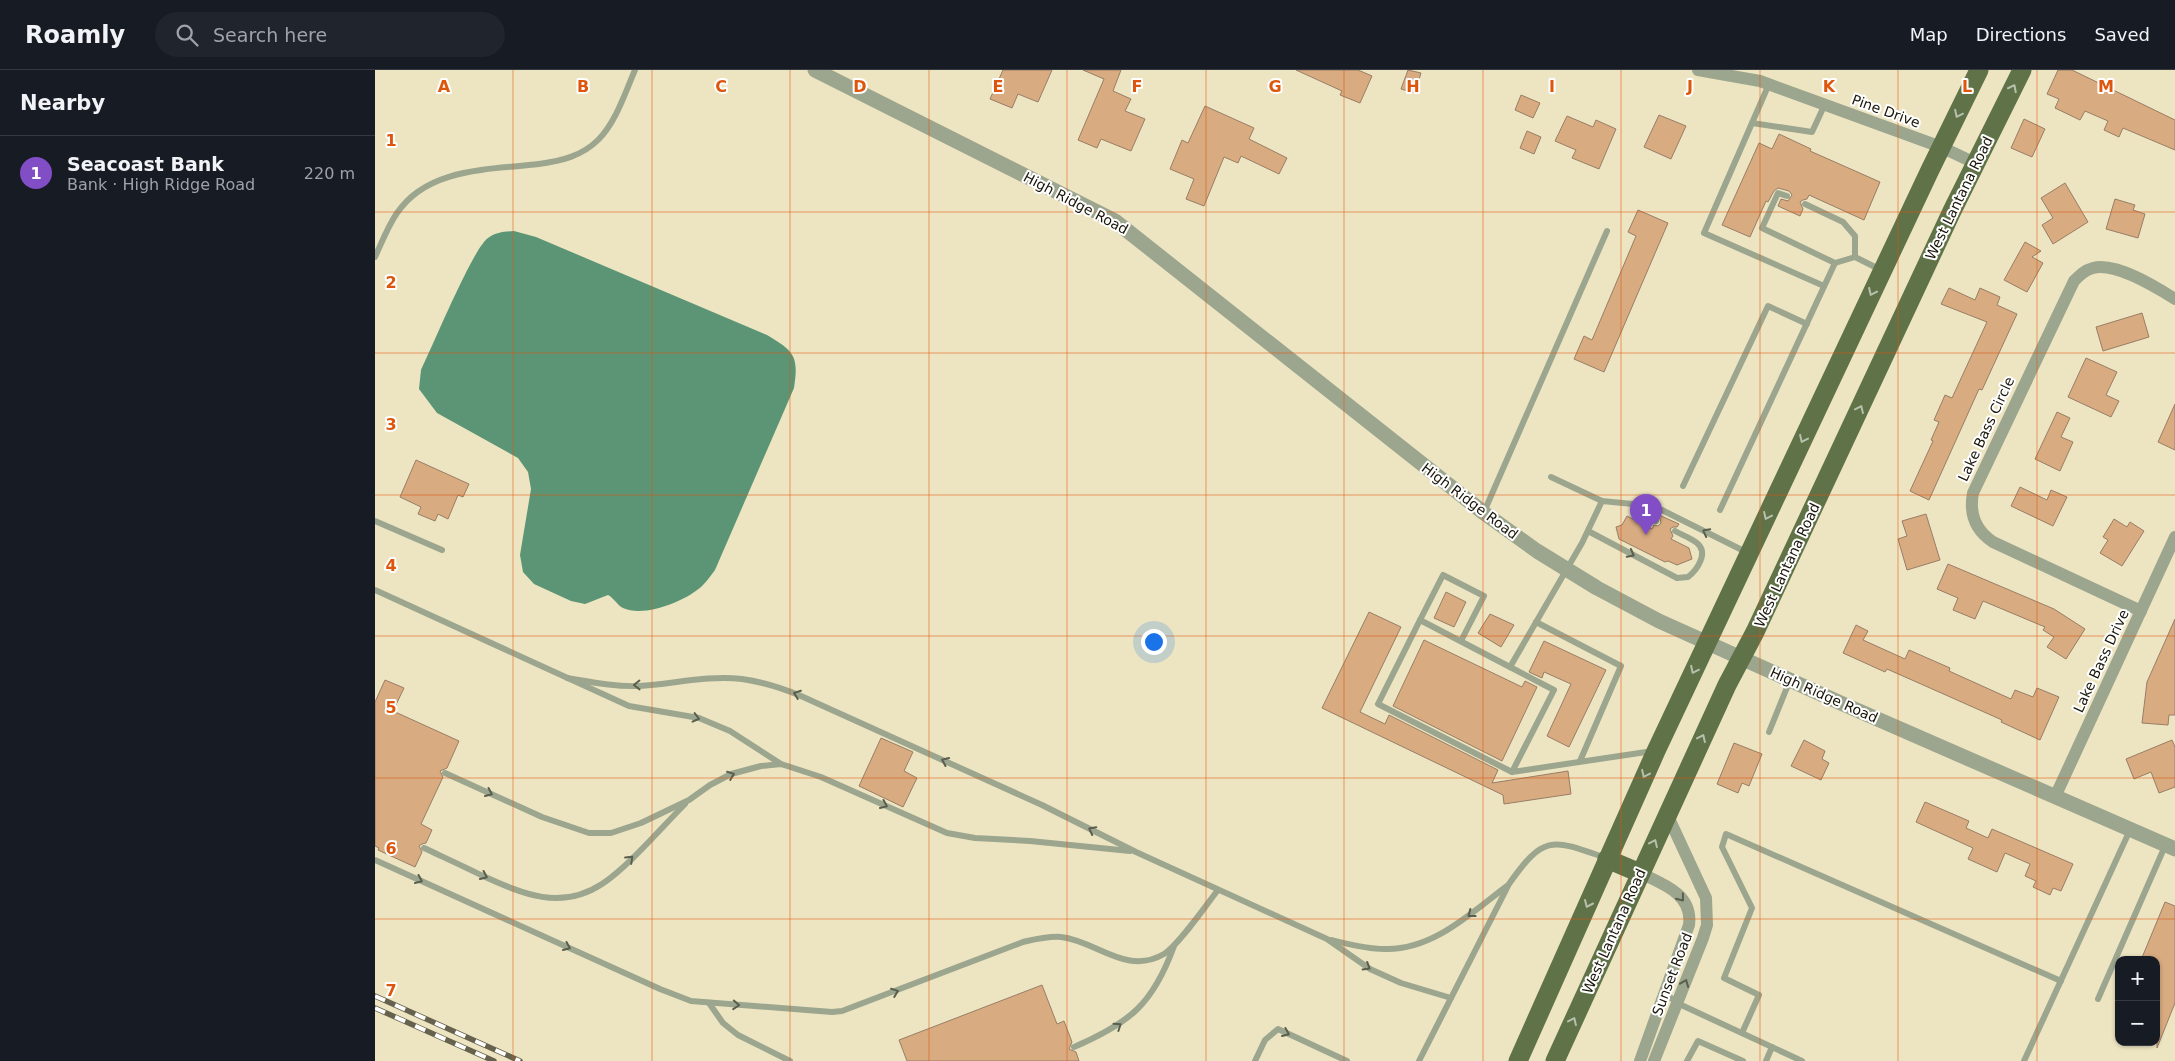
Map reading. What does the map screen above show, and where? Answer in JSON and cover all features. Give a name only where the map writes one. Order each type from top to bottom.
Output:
[{"type":"main road","points":[[1518,1061],[1656,751],[1882,271],[1979,70]]},
{"type":"main road","name":"West Lantana Road","points":[[1555,1061],[1667,814],[1975,163],[2022,70]]},
{"type":"main road","points":[[1607,859],[1641,872]]},
{"type":"street","name":"High Ridge Road","points":[[815,70],[1115,221],[1484,513],[1537,551],[1567,569],[1659,621],[2170,847]]},
{"type":"street","name":"Pine Drive","points":[[1698,70],[1769,84],[1941,147],[1975,163]]},
{"type":"street","name":"Lake Bass Circle","points":[[2141,611],[1993,542],[1977,527],[1972,516],[1971,504],[1973,493],[2074,281],[2083,273],[2093,268],[2117,269],[2175,299]]},
{"type":"street","name":"Lake Bass Drive","points":[[2055,797],[2175,537]]},
{"type":"street","name":"Sunset Road","points":[[1654,1061],[1703,938],[1707,911],[1706,898],[1667,814]]},
{"type":"street","name":"Sunset Road","points":[[1639,1061],[1663,991],[1689,925],[1690,916],[1684,900],[1676,891],[1641,872]]},
{"type":"lane","points":[[375,257],[398,212],[418,191],[428,184],[449,176],[560,160],[586,149],[605,132],[635,70]]},
{"type":"lane","points":[[1769,84],[1705,233],[1824,286]]},
{"type":"lane","points":[[1752,123],[1812,132],[1825,104]]},
{"type":"lane","points":[[1787,196],[1778,193],[1762,228],[1835,263],[1855,257],[1882,271]]},
{"type":"lane","points":[[1805,204],[1843,222],[1855,236],[1855,257]]},
{"type":"lane","points":[[1484,513],[1607,231]]},
{"type":"lane","points":[[1720,510],[1835,263]]},
{"type":"lane","points":[[1683,486],[1768,306],[1807,324]]},
{"type":"lane","points":[[1551,477],[1603,501],[1633,504],[1645,509],[1662,510],[1750,554]]},
{"type":"lane","points":[[1510,667],[1567,569],[1603,501]]},
{"type":"lane","points":[[1645,509],[1656,522]]},
{"type":"lane","points":[[375,521],[442,550]]},
{"type":"lane","points":[[1588,531],[1677,578],[1688,577],[1699,564],[1701,549],[1698,543],[1675,532]]},
{"type":"lane","points":[[1461,641],[1484,596],[1443,575],[1378,704],[1511,772],[1656,751]]},
{"type":"lane","points":[[375,590],[629,706],[699,718],[730,731],[781,764],[821,777],[947,833],[975,838],[1029,841],[1136,852]]},
{"type":"lane","points":[[1420,620],[1554,690],[1511,772]]},
{"type":"lane","points":[[1536,622],[1621,666],[1581,761]]},
{"type":"lane","points":[[567,678],[612,685],[638,686],[711,678],[741,679],[769,684],[801,696],[1033,801],[1136,852],[1327,940],[1370,969],[1385,976],[1431,994],[1451,998]]},
{"type":"lane","points":[[1769,732],[1791,680]]},
{"type":"lane","points":[[424,848],[518,892],[543,898],[562,899],[583,893],[602,884],[627,862],[689,800],[710,785],[731,774],[761,766],[781,764]]},
{"type":"lane","points":[[445,773],[542,817],[589,833],[611,833],[641,823],[689,800]]},
{"type":"lane","points":[[2024,1061],[2130,829]]},
{"type":"lane","points":[[1742,1033],[1759,995],[1723,978],[1752,908],[1722,847],[1726,834],[2061,981]]},
{"type":"lane","points":[[1419,1061],[1509,884],[1526,860],[1540,848],[1551,843],[1567,845],[1607,859]]},
{"type":"lane","points":[[2098,999],[2170,847]]},
{"type":"lane","points":[[375,860],[660,989],[691,1001],[832,1012],[842,1011],[1023,942],[1044,937],[1062,937],[1122,960],[1136,962],[1150,960],[1164,954],[1175,944],[1218,890]]},
{"type":"lane","points":[[1327,940],[1386,949],[1415,945],[1448,931],[1509,884]]},
{"type":"lane","points":[[1074,1048],[1109,1032],[1139,1008],[1163,975],[1175,944]]},
{"type":"lane","points":[[1663,991],[1677,1003],[1802,1061]]},
{"type":"lane","points":[[709,1003],[723,1023],[738,1035],[790,1061]]},
{"type":"lane","points":[[1255,1061],[1265,1040],[1278,1029],[1347,1061]]},
{"type":"lane","points":[[1687,1061],[1698,1041],[1743,1061]]},
{"type":"lane","points":[[1766,1061],[1772,1047]]},
{"type":"shaded area","points":[[514,231],[536,237],[767,335],[789,350],[795,361],[794,388],[715,570],[696,591],[676,602],[653,609],[632,611],[621,607],[608,595],[585,604],[571,601],[534,584],[523,572],[520,555],[531,489],[528,472],[518,458],[437,413],[419,389],[421,370],[453,300],[481,246],[488,238],[497,233]]},
{"type":"building","points":[[1003,70],[1052,70],[1038,102],[1018,94],[1012,108],[990,99]]},
{"type":"building","points":[[1083,70],[1121,70],[1113,91],[1131,99],[1125,111],[1145,119],[1131,151],[1101,139],[1097,148],[1078,140],[1104,79]]},
{"type":"building","points":[[1296,70],[1358,70],[1372,76],[1360,103],[1340,95],[1342,91]]},
{"type":"building","points":[[1408,70],[1421,73],[1415,93],[1401,89]]},
{"type":"building","points":[[2058,70],[2072,70],[2175,120],[2175,150],[2123,128],[2119,137],[2104,130],[2108,121],[2085,111],[2080,120],[2055,108],[2059,99],[2047,94]]},
{"type":"building","points":[[1521,95],[1540,103],[1533,118],[1515,110]]},
{"type":"building","points":[[1205,106],[1254,128],[1249,139],[1287,158],[1279,174],[1241,156],[1238,163],[1224,157],[1204,206],[1186,199],[1194,179],[1170,169],[1182,140],[1188,143]]},
{"type":"building","points":[[1659,115],[1686,126],[1671,159],[1644,147]]},
{"type":"building","points":[[1567,116],[1593,127],[1596,120],[1616,129],[1599,169],[1572,158],[1576,150],[1555,141]]},
{"type":"building","points":[[2024,119],[2045,129],[2032,157],[2011,148]]},
{"type":"building","points":[[1527,131],[1541,137],[1534,154],[1520,148]]},
{"type":"building","points":[[1779,134],[1811,149],[1810,151],[1880,182],[1864,220],[1809,195],[1807,199],[1800,202],[1803,209],[1800,216],[1778,206],[1781,199],[1788,201],[1792,195],[1789,191],[1778,188],[1774,191],[1768,202],[1766,201],[1750,237],[1722,225],[1759,143],[1772,149]]},
{"type":"building","points":[[2065,183],[2088,222],[2053,244],[2042,225],[2053,218],[2041,198]]},
{"type":"building","points":[[2115,199],[2135,205],[2133,210],[2145,214],[2138,238],[2106,229]]},
{"type":"building","points":[[1638,210],[1668,223],[1604,372],[1574,359],[1584,336],[1592,340],[1636,236],[1628,232]]},
{"type":"building","points":[[2025,242],[2041,251],[2032,257],[2043,263],[2027,292],[2004,280]]},
{"type":"building","points":[[1949,288],[1975,300],[1980,288],[2000,297],[1997,305],[2017,314],[1982,390],[1979,389],[1929,500],[1910,491],[1933,441],[1931,440],[1939,422],[1934,420],[1945,395],[1952,398],[1987,322],[1941,304]]},
{"type":"building","points":[[2142,313],[2149,337],[2103,351],[2096,327]]},
{"type":"building","points":[[2086,358],[2117,372],[2106,395],[2119,401],[2111,417],[2068,397]]},
{"type":"building","points":[[2175,404],[2175,450],[2158,442]]},
{"type":"building","points":[[2057,412],[2070,418],[2061,437],[2073,442],[2060,471],[2035,459]]},
{"type":"building","points":[[416,460],[469,484],[463,497],[458,495],[448,519],[438,514],[435,521],[418,514],[421,507],[400,497]]},
{"type":"building","points":[[2020,487],[2047,500],[2051,490],[2067,497],[2053,526],[2011,506]]},
{"type":"building","points":[[1926,514],[1940,560],[1907,570],[1898,539],[1907,536],[1902,521]]},
{"type":"building","points":[[1659,515],[1679,524],[1677,527],[1670,529],[1673,536],[1671,539],[1689,548],[1692,559],[1677,565],[1668,561],[1665,562],[1619,539],[1616,527],[1622,525],[1627,516],[1652,529],[1654,525],[1658,526],[1661,523]]},
{"type":"building","points":[[2114,519],[2127,527],[2130,522],[2144,531],[2122,566],[2100,553],[2108,540],[2103,537]]},
{"type":"building","points":[[1948,564],[2054,609],[2085,629],[2066,659],[2047,647],[2054,637],[2043,630],[2045,627],[1983,601],[1975,619],[1953,610],[1958,598],[1937,589]]},
{"type":"building","points":[[1446,592],[1466,602],[1454,627],[1434,618]]},
{"type":"building","points":[[1369,612],[1401,627],[1360,712],[1385,724],[1389,715],[1498,770],[1492,783],[1568,771],[1571,794],[1504,804],[1503,795],[1322,708]]},
{"type":"building","points":[[1490,614],[1514,625],[1501,647],[1478,633]]},
{"type":"building","points":[[2175,619],[2175,715],[2169,715],[2168,725],[2142,723],[2147,682]]},
{"type":"building","points":[[1856,625],[1868,631],[1863,640],[1905,659],[1909,650],[1950,668],[1949,671],[2011,699],[2015,690],[2033,697],[2037,688],[2059,697],[2040,740],[2001,722],[2002,720],[1887,669],[1885,672],[1843,653]]},
{"type":"building","points":[[1424,640],[1522,687],[1525,681],[1537,687],[1502,761],[1393,706]]},
{"type":"building","points":[[1544,641],[1606,670],[1569,747],[1547,736],[1571,684],[1544,672],[1542,678],[1529,672]]},
{"type":"building","points":[[385,680],[404,688],[393,711],[459,741],[447,768],[440,771],[443,777],[421,824],[432,830],[426,843],[419,846],[422,852],[415,867],[378,850],[379,848],[375,846],[375,702]]},
{"type":"building","points":[[881,738],[913,752],[904,771],[917,778],[903,807],[859,786]]},
{"type":"building","points":[[1804,740],[1825,751],[1822,759],[1829,763],[1821,780],[1791,766]]},
{"type":"building","points":[[2172,740],[2175,747],[2175,787],[2159,793],[2151,772],[2134,779],[2126,759]]},
{"type":"building","points":[[1734,743],[1762,754],[1749,786],[1742,783],[1738,793],[1717,784]]},
{"type":"building","points":[[1925,802],[1969,821],[1966,828],[1988,838],[1992,829],[2073,864],[2061,891],[2053,888],[2050,895],[2033,887],[2036,881],[2025,876],[2030,864],[2005,853],[1997,872],[1968,859],[1973,848],[1916,822]]},
{"type":"building","points":[[2165,902],[2175,906],[2175,1003],[2160,1040],[2160,956],[2143,956]]},
{"type":"building","points":[[1042,985],[1057,1024],[1064,1021],[1072,1042],[1069,1049],[1076,1052],[1079,1061],[907,1061],[899,1040]]},
{"type":"railway","points":[[375,996],[520,1061]]},
{"type":"railway","points":[[375,1008],[494,1061]]},
{"type":"place","name":"Seacoast Bank","points":[[1646,535]]}]
